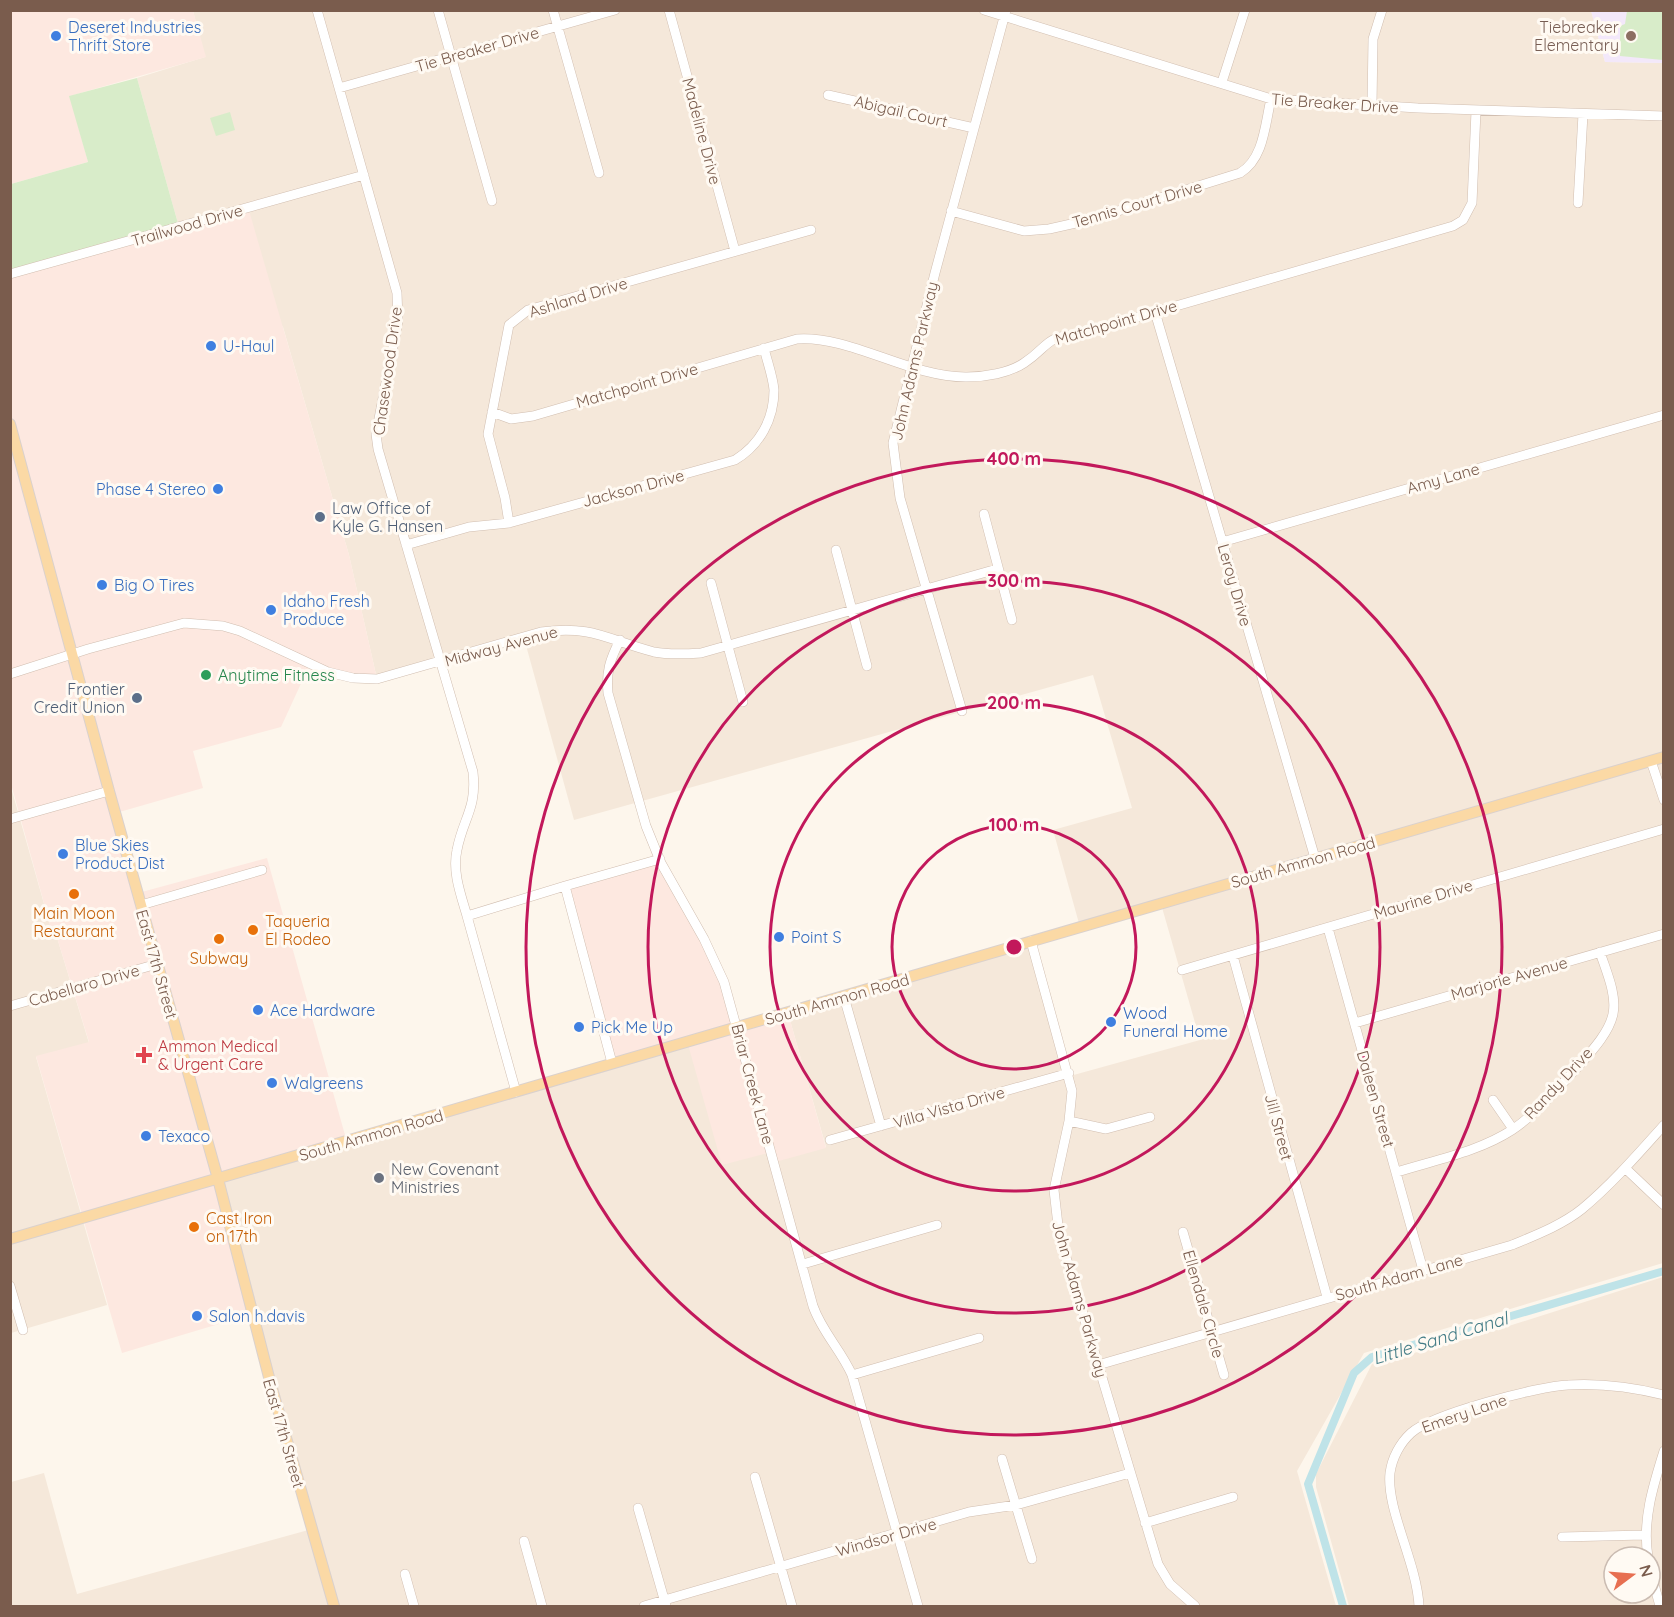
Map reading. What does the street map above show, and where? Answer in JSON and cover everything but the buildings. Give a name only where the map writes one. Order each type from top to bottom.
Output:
[{"type":"main road","name":"East 17th Street","points":[[10,424],[109,791],[218,1179],[271,1385],[334,1606]]},
{"type":"main road","name":"South Ammon Road","points":[[10,1239],[1664,757]]},
{"type":"street","name":"Chasewood Drive","points":[[318,10],[398,300],[398,321],[376,435],[472,772],[475,791],[472,809],[457,849],[455,862],[467,915],[516,1092]]},
{"type":"street","points":[[438,10],[492,201]]},
{"type":"street","points":[[553,10],[599,173]]},
{"type":"street","name":"Tie Breaker Drive","points":[[339,88],[615,10]]},
{"type":"street","name":"Madeline Drive","points":[[669,10],[735,251]]},
{"type":"street","name":"Tie Breaker Drive","points":[[984,10],[1005,13],[1271,99],[1476,111],[1664,116]]},
{"type":"street","points":[[1222,82],[1245,10]]},
{"type":"street","points":[[1372,105],[1373,39],[1382,10]]},
{"type":"street","name":"John Adams Parkway","points":[[962,711],[895,472],[893,443],[910,366],[1005,13]]},
{"type":"street","name":"Abigail Court","points":[[828,94],[974,128]]},
{"type":"street","name":"Tennis Court Drive","points":[[951,211],[1024,231],[1049,229],[1089,220],[1240,173],[1249,168],[1258,153],[1271,99]]},
{"type":"street","name":"Matchpoint Drive","points":[[492,412],[511,418],[533,416],[797,339],[819,339],[910,366],[965,378],[996,373],[1024,363],[1051,339],[1079,334],[1453,226],[1463,220],[1472,203],[1476,111]]},
{"type":"street","points":[[1578,202],[1583,114]]},
{"type":"street","name":"Trailwood Drive","points":[[10,274],[364,175]]},
{"type":"street","name":"Ashland Drive","points":[[509,523],[505,498],[489,446],[488,434],[509,325],[517,317],[528,310],[811,230]]},
{"type":"street","name":"Leroy Drive","points":[[1155,312],[1315,858]]},
{"type":"street","name":"Jackson Drive","points":[[406,545],[470,527],[509,523],[735,460],[750,451],[767,425],[774,389],[764,348]]},
{"type":"street","name":"Amy Lane","points":[[1222,542],[1664,415]]},
{"type":"street","points":[[984,514],[1012,620]]},
{"type":"street","points":[[836,550],[867,666]]},
{"type":"street","name":"Midway Avenue","points":[[10,674],[169,625],[206,623],[240,631],[328,672],[353,678],[387,678],[541,632],[567,629],[592,631],[656,652],[701,653],[997,569]]},
{"type":"street","points":[[711,583],[743,702]]},
{"type":"street","name":"Briar Creek Lane","points":[[620,640],[609,661],[606,674],[608,693],[646,826],[660,859],[704,939],[724,982],[819,1324],[846,1361],[852,1375],[918,1606]]},
{"type":"street","points":[[1652,761],[1664,800]]},
{"type":"street","points":[[10,819],[109,791]]},
{"type":"street","name":"Maurine Drive","points":[[1182,970],[1664,830]]},
{"type":"street","points":[[467,915],[660,859]]},
{"type":"street","points":[[141,905],[262,870]]},
{"type":"street","points":[[565,886],[612,1063]]},
{"type":"street","name":"Daleen Street","points":[[1328,928],[1423,1270]]},
{"type":"street","name":"Marjorie Avenue","points":[[1356,1023],[1664,934]]},
{"type":"street","name":"John Adams Parkway","points":[[1031,941],[1069,1073],[1072,1091],[1069,1121],[1054,1190],[1059,1234],[1158,1564],[1170,1584],[1195,1606]]},
{"type":"street","name":"Randy Drive","points":[[1397,1172],[1494,1141],[1514,1129],[1541,1106],[1583,1061],[1608,1027],[1614,1001],[1600,952]]},
{"type":"street","name":"Jill Street","points":[[1233,956],[1327,1297]]},
{"type":"street","name":"Cabellaro Drive","points":[[10,1006],[157,964]]},
{"type":"street","points":[[844,997],[881,1126]]},
{"type":"street","name":"Villa Vista Drive","points":[[830,1140],[1069,1073]]},
{"type":"street","points":[[1493,1100],[1514,1129]]},
{"type":"street","points":[[1069,1121],[1106,1129],[1150,1117]]},
{"type":"street","name":"South Adam Lane","points":[[1098,1365],[1512,1245],[1545,1232],[1581,1209],[1625,1168],[1664,1125]]},
{"type":"street","points":[[1625,1168],[1664,1205]]},
{"type":"street","points":[[802,1264],[937,1225]]},
{"type":"street","name":"Ellendale Circle","points":[[1183,1232],[1224,1376]]},
{"type":"street","points":[[10,1286],[23,1330]]},
{"type":"street","points":[[852,1375],[980,1338]]},
{"type":"street","name":"Emery Lane","points":[[1419,1606],[1417,1579],[1390,1482],[1394,1457],[1412,1432],[1424,1424],[1448,1416],[1536,1390],[1567,1385],[1629,1386],[1664,1395]]},
{"type":"street","points":[[1646,1545],[1644,1535],[1646,1514],[1664,1451]]},
{"type":"street","points":[[1002,1459],[1032,1559]]},
{"type":"street","name":"Windsor Drive","points":[[644,1606],[665,1603],[969,1512],[1016,1505],[1130,1473]]},
{"type":"street","points":[[755,1477],[792,1606]]},
{"type":"street","points":[[1145,1523],[1233,1497]]},
{"type":"street","points":[[638,1508],[665,1603]]},
{"type":"street","points":[[1562,1537],[1644,1535]]},
{"type":"street","points":[[524,1541],[542,1606]]},
{"type":"street","points":[[405,1574],[414,1606]]},
{"type":"shaded area","points":[[1591,10],[1605,62],[1663,63],[1663,1263],[1364,1353],[1297,1471],[1336,1606],[11,1606],[11,1482],[44,1473],[77,1594],[312,1529],[218,1179],[687,1041],[772,1151],[826,1147],[788,1013],[1031,941],[1070,1076],[1200,1040],[1161,904],[1080,927],[1053,830],[1132,808],[1093,675],[574,820],[524,638],[377,679],[349,555],[283,327],[179,227],[137,78],[205,57],[193,11]]},
{"type":"shaded area","points":[[11,11],[193,11],[206,57],[70,96],[88,162],[11,184]]},
{"type":"shaded area","name":"Tiebreaker Elementary","points":[[1591,11],[1663,11],[1663,63],[1605,62]]},
{"type":"shaded area","points":[[248,207],[349,555],[377,679],[310,664],[281,727],[193,751],[203,788],[116,813],[138,893],[267,858],[347,1142],[218,1179],[252,1314],[122,1353],[36,1056],[89,1042],[55,931],[52,932],[11,784],[11,274]]},
{"type":"shaded area","points":[[10,784],[52,932],[55,931],[89,1043],[36,1057],[107,1305],[11,1333]]},
{"type":"shaded area","points":[[658,855],[704,939],[738,1027],[788,1013],[826,1148],[775,1162],[772,1152],[722,1165],[687,1041],[612,1063],[561,882]]},
{"type":"shaded area","points":[[1663,1277],[1663,1606],[1349,1606],[1316,1487],[1316,1474],[1372,1364],[1471,1338]]},
{"type":"green space","points":[[1627,11],[1663,11],[1663,60],[1620,56],[1620,26],[1625,24]]},
{"type":"green space","points":[[137,78],[179,227],[11,274],[11,184],[88,162],[69,96]]},
{"type":"green space","points":[[230,112],[235,130],[216,136],[210,118]]},
{"type":"waterway","name":"Little Sand Canal","points":[[1343,1606],[1308,1484],[1354,1373],[1372,1357],[1664,1271]]},
{"type":"place","name":"Deseret Industries Thrift Store","points":[[56,36]]},
{"type":"place","name":"Tiebreaker Elementary","points":[[1631,36]]},
{"type":"place","name":"U-Haul","points":[[211,346]]},
{"type":"place","name":"Phase 4 Stereo","points":[[218,489]]},
{"type":"place","name":"Law Office of Kyle G. Hansen","points":[[320,517]]},
{"type":"place","name":"Big O Tires","points":[[102,585]]},
{"type":"place","name":"Idaho Fresh Produce","points":[[271,610]]},
{"type":"place","name":"Anytime Fitness","points":[[206,675]]},
{"type":"place","name":"Frontier Credit Union","points":[[137,698]]},
{"type":"place","name":"Blue Skies Product Dist","points":[[63,854]]},
{"type":"place","name":"Main Moon Restaurant","points":[[74,894]]},
{"type":"place","name":"Taqueria El Rodeo","points":[[253,930]]},
{"type":"place","name":"Point S","points":[[779,937]]},
{"type":"place","name":"Subway","points":[[219,939]]},
{"type":"place","name":"Ace Hardware","points":[[258,1010]]},
{"type":"place","name":"Wood Funeral Home","points":[[1111,1022]]},
{"type":"place","name":"Pick Me Up","points":[[579,1027]]},
{"type":"place","name":"Ammon Medical & Urgent Care","points":[[144,1055]]},
{"type":"place","name":"Walgreens","points":[[272,1083]]},
{"type":"place","name":"Texaco","points":[[146,1136]]},
{"type":"place","name":"New Covenant Ministries","points":[[379,1178]]},
{"type":"place","name":"Cast Iron on 17th","points":[[194,1227]]},
{"type":"place","name":"Salon h.davis","points":[[197,1316]]}]
